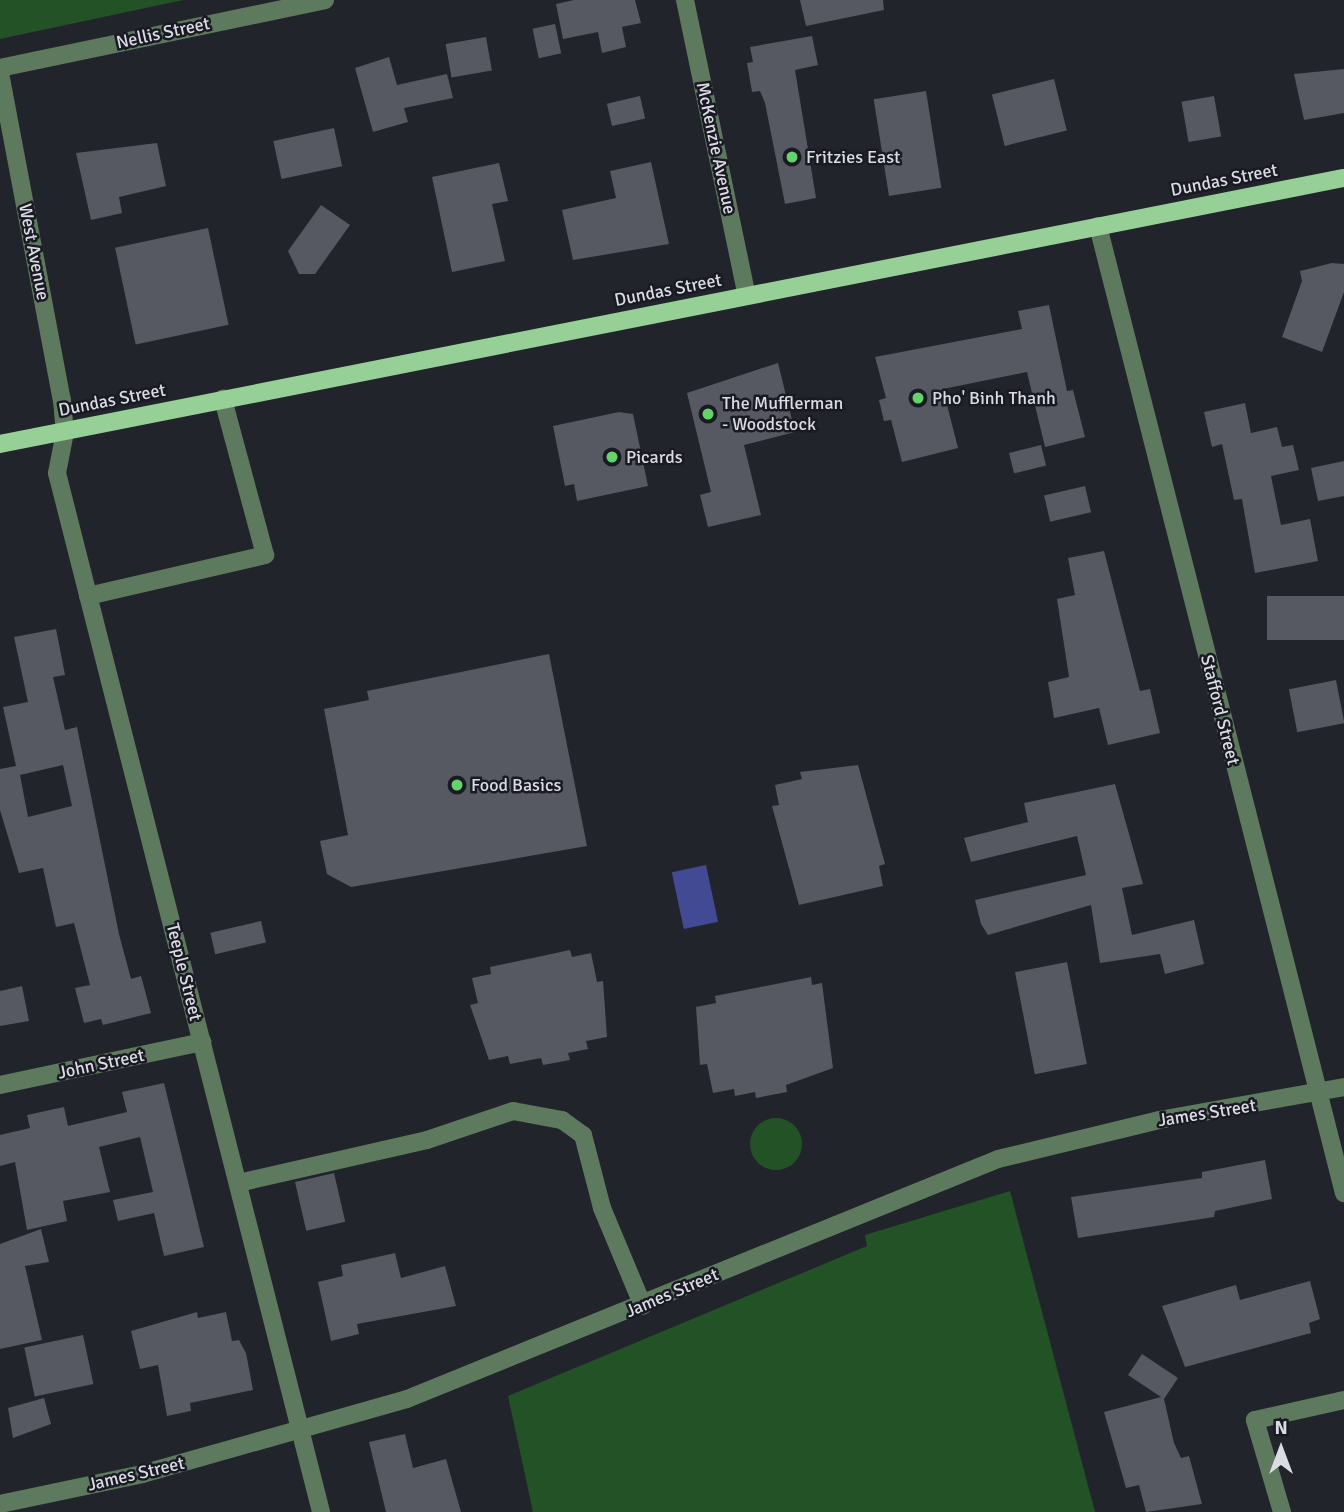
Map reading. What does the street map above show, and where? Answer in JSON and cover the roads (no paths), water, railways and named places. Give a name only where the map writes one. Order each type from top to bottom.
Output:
[{"type":"main road","name":"Dundas Street","points":[[0,444],[1344,178]]},
{"type":"street","name":"Nellis Street","points":[[0,68],[325,0]]},
{"type":"street","name":"McKenzie Avenue","points":[[685,0],[747,296]]},
{"type":"street","name":"West Avenue","points":[[0,73],[65,432]]},
{"type":"street","name":"Stafford Street","points":[[1098,226],[1344,1193]]},
{"type":"street","points":[[88,596],[265,555],[223,399]]},
{"type":"street","name":"Teeple Street","points":[[65,432],[57,473],[321,1512]]},
{"type":"street","name":"John Street","points":[[0,1085],[202,1042]]},
{"type":"street","name":"James Street","points":[[0,1504],[142,1474],[301,1430],[480,1373],[998,1159],[1159,1120],[1344,1087]]},
{"type":"street","points":[[238,1182],[427,1139],[513,1111],[562,1120],[583,1135],[602,1208],[643,1306]]},
{"type":"street","points":[[1282,1512],[1255,1420],[1344,1400]]},
{"type":"water","points":[[706,865],[718,922],[684,929],[672,872]]},
{"type":"place","name":"Fritzies East","points":[[792,157]]},
{"type":"place","name":"Pho' Binh Thanh","points":[[918,398]]},
{"type":"place","name":"The Mufflerman - Woodstock","points":[[708,414]]},
{"type":"place","name":"Picards","points":[[612,457]]},
{"type":"place","name":"Food Basics","points":[[457,785]]}]
